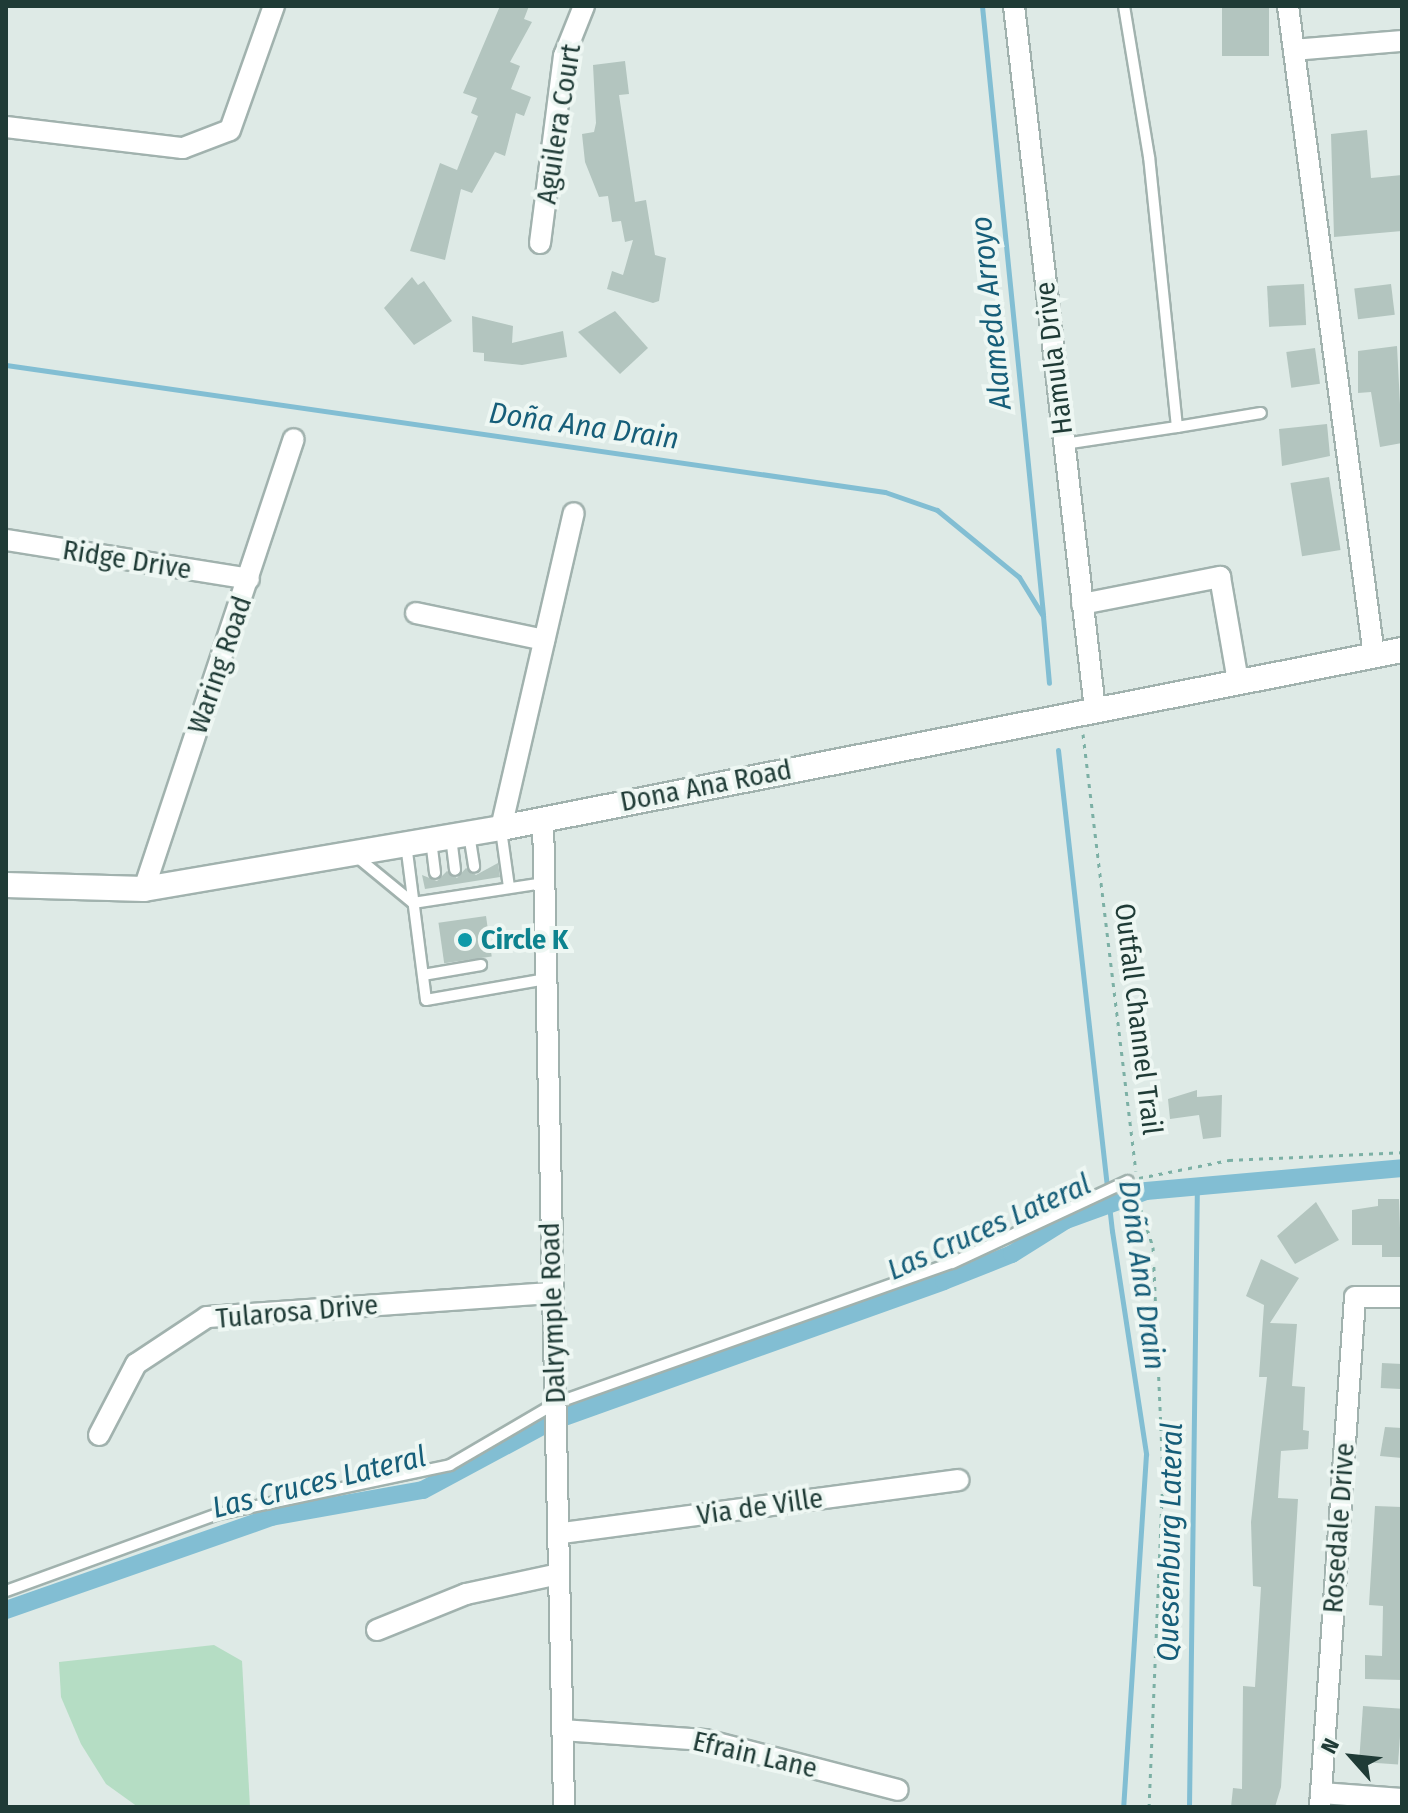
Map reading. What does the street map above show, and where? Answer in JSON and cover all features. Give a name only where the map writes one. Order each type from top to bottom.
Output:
[{"type":"street","points":[[6,127],[183,148],[230,130],[274,6]]},
{"type":"street","name":"Aguilera Court","points":[[540,243],[564,56],[584,6]]},
{"type":"street","name":"Hamula Drive","points":[[1014,6],[1082,604],[1087,711]]},
{"type":"street","points":[[1288,6],[1374,656]]},
{"type":"street","points":[[1294,50],[1402,41]]},
{"type":"street","name":"Waring Road","points":[[144,889],[294,439]]},
{"type":"street","points":[[501,828],[574,513]]},
{"type":"street","name":"Ridge Drive","points":[[6,540],[249,579]]},
{"type":"street","points":[[1082,604],[1220,577],[1238,681]]},
{"type":"street","points":[[416,613],[544,640]]},
{"type":"street","name":"Dona Ana Road","points":[[6,885],[144,889],[501,828],[1402,650]]},
{"type":"street","name":"Dalrymple Road","points":[[543,819],[551,1293],[562,1533],[559,1574],[564,1807]]},
{"type":"street","name":"Tularosa Drive","points":[[99,1435],[136,1364],[207,1317],[551,1293]]},
{"type":"street","name":"Rosedale Drive","points":[[1320,1800],[1355,1297],[1402,1297]]},
{"type":"street","name":"Via de Ville","points":[[562,1533],[958,1480]]},
{"type":"street","points":[[377,1630],[466,1594],[559,1574]]},
{"type":"street","name":"Efrain Lane","points":[[562,1730],[705,1740],[898,1790]]},
{"type":"street","points":[[1320,1800],[1402,1799]]},
{"type":"lane","points":[[1124,6],[1149,157],[1177,427]]},
{"type":"lane","points":[[1064,444],[1261,413]]},
{"type":"lane","points":[[501,828],[509,887]]},
{"type":"lane","points":[[450,837],[474,867]]},
{"type":"lane","points":[[450,837],[455,870]]},
{"type":"lane","points":[[435,873],[450,837]]},
{"type":"lane","points":[[406,844],[426,1000],[546,979]]},
{"type":"lane","points":[[353,853],[413,903]]},
{"type":"lane","points":[[413,903],[438,893],[457,890],[544,883]]},
{"type":"lane","points":[[423,975],[481,965]]},
{"type":"lane","points":[[6,1591],[218,1514],[450,1465],[556,1403],[952,1263],[1085,1196],[1133,1183]]},
{"type":"path","name":"Outfall Channel Trail","points":[[1087,711],[1133,1183],[1153,1247],[1163,1474],[1149,1807]]},
{"type":"path","points":[[1133,1183],[1229,1160],[1402,1152]]},
{"type":"green space","points":[[214,1645],[242,1661],[250,1807],[138,1807],[106,1784],[81,1744],[61,1697],[59,1662]]},
{"type":"building","points":[[500,6],[529,6],[524,19],[532,22],[510,62],[520,66],[511,89],[531,97],[524,116],[516,113],[505,156],[495,152],[472,193],[461,189],[445,260],[410,251],[440,163],[457,170],[478,116],[471,113],[477,98],[463,93]]},
{"type":"building","points":[[1222,6],[1269,6],[1269,56],[1222,56]]},
{"type":"building","points":[[625,61],[629,94],[619,95],[635,202],[646,200],[655,255],[666,258],[659,301],[653,303],[607,289],[612,271],[623,275],[633,240],[625,242],[621,221],[612,222],[608,196],[599,197],[585,162],[582,134],[594,132],[596,123],[593,65]]},
{"type":"building","points":[[1367,130],[1371,178],[1402,175],[1402,231],[1334,237],[1331,134]]},
{"type":"building","points":[[412,277],[418,285],[424,281],[452,321],[414,345],[384,308]]},
{"type":"building","points":[[1304,284],[1306,325],[1269,327],[1267,286]]},
{"type":"building","points":[[1391,284],[1395,315],[1358,319],[1354,289]]},
{"type":"building","points":[[615,311],[648,348],[620,374],[578,332]]},
{"type":"building","points":[[472,316],[513,326],[512,343],[563,331],[567,357],[522,365],[484,361],[484,353],[473,352]]},
{"type":"building","points":[[1397,346],[1402,443],[1380,447],[1371,392],[1358,393],[1358,351]]},
{"type":"building","points":[[1315,348],[1320,384],[1291,388],[1286,352]]},
{"type":"building","points":[[1327,424],[1330,456],[1282,466],[1279,429]]},
{"type":"building","points":[[1329,477],[1341,550],[1302,556],[1290,483]]},
{"type":"building","points":[[498,863],[500,877],[425,889],[422,875],[437,881],[447,871],[457,878],[466,868],[476,875]]},
{"type":"building","name":"Circle K","points":[[486,916],[492,957],[444,963],[438,923]]},
{"type":"building","points":[[1197,1090],[1197,1097],[1222,1095],[1221,1137],[1203,1139],[1199,1115],[1170,1119],[1168,1099]]},
{"type":"building","points":[[1378,1199],[1399,1199],[1401,1257],[1382,1257],[1382,1245],[1352,1245],[1352,1210],[1378,1206]]},
{"type":"building","points":[[1316,1202],[1339,1240],[1295,1264],[1277,1236]]},
{"type":"building","points":[[1261,1259],[1299,1278],[1270,1323],[1297,1324],[1292,1386],[1305,1387],[1303,1430],[1309,1431],[1308,1449],[1281,1451],[1278,1498],[1298,1499],[1281,1787],[1275,1807],[1231,1807],[1233,1788],[1242,1789],[1243,1686],[1255,1687],[1261,1587],[1253,1586],[1251,1522],[1267,1377],[1259,1377],[1264,1305],[1246,1296]]},
{"type":"building","points":[[1382,1363],[1402,1364],[1401,1389],[1381,1388]]},
{"type":"building","points":[[1385,1427],[1402,1428],[1402,1458],[1380,1456]]},
{"type":"building","points":[[1375,1506],[1402,1507],[1402,1680],[1365,1679],[1365,1655],[1382,1656],[1383,1606],[1369,1605]]},
{"type":"building","points":[[1363,1706],[1402,1709],[1398,1765],[1359,1762]]},
{"type":"waterway","name":"Alameda Arroyo","points":[[982,6],[1043,614]]},
{"type":"waterway","name":"Doña Ana Drain","points":[[6,365],[885,492],[937,510],[1019,577],[1043,616],[1049,683]]},
{"type":"waterway","name":"Doña Ana Drain","points":[[1058,750],[1112,1231],[1146,1454],[1123,1807]]},
{"type":"waterway","name":"Las Cruces Lateral","points":[[567,1416],[944,1281],[1012,1254],[1066,1220],[1146,1191],[1402,1168]]},
{"type":"waterway","name":"Quesenburg Lateral","points":[[1189,1807],[1197,1181]]},
{"type":"waterway","name":"Las Cruces Lateral","points":[[6,1610],[271,1517],[423,1490],[548,1423]]},
{"type":"place","name":"Circle K","points":[[465,940]]}]
